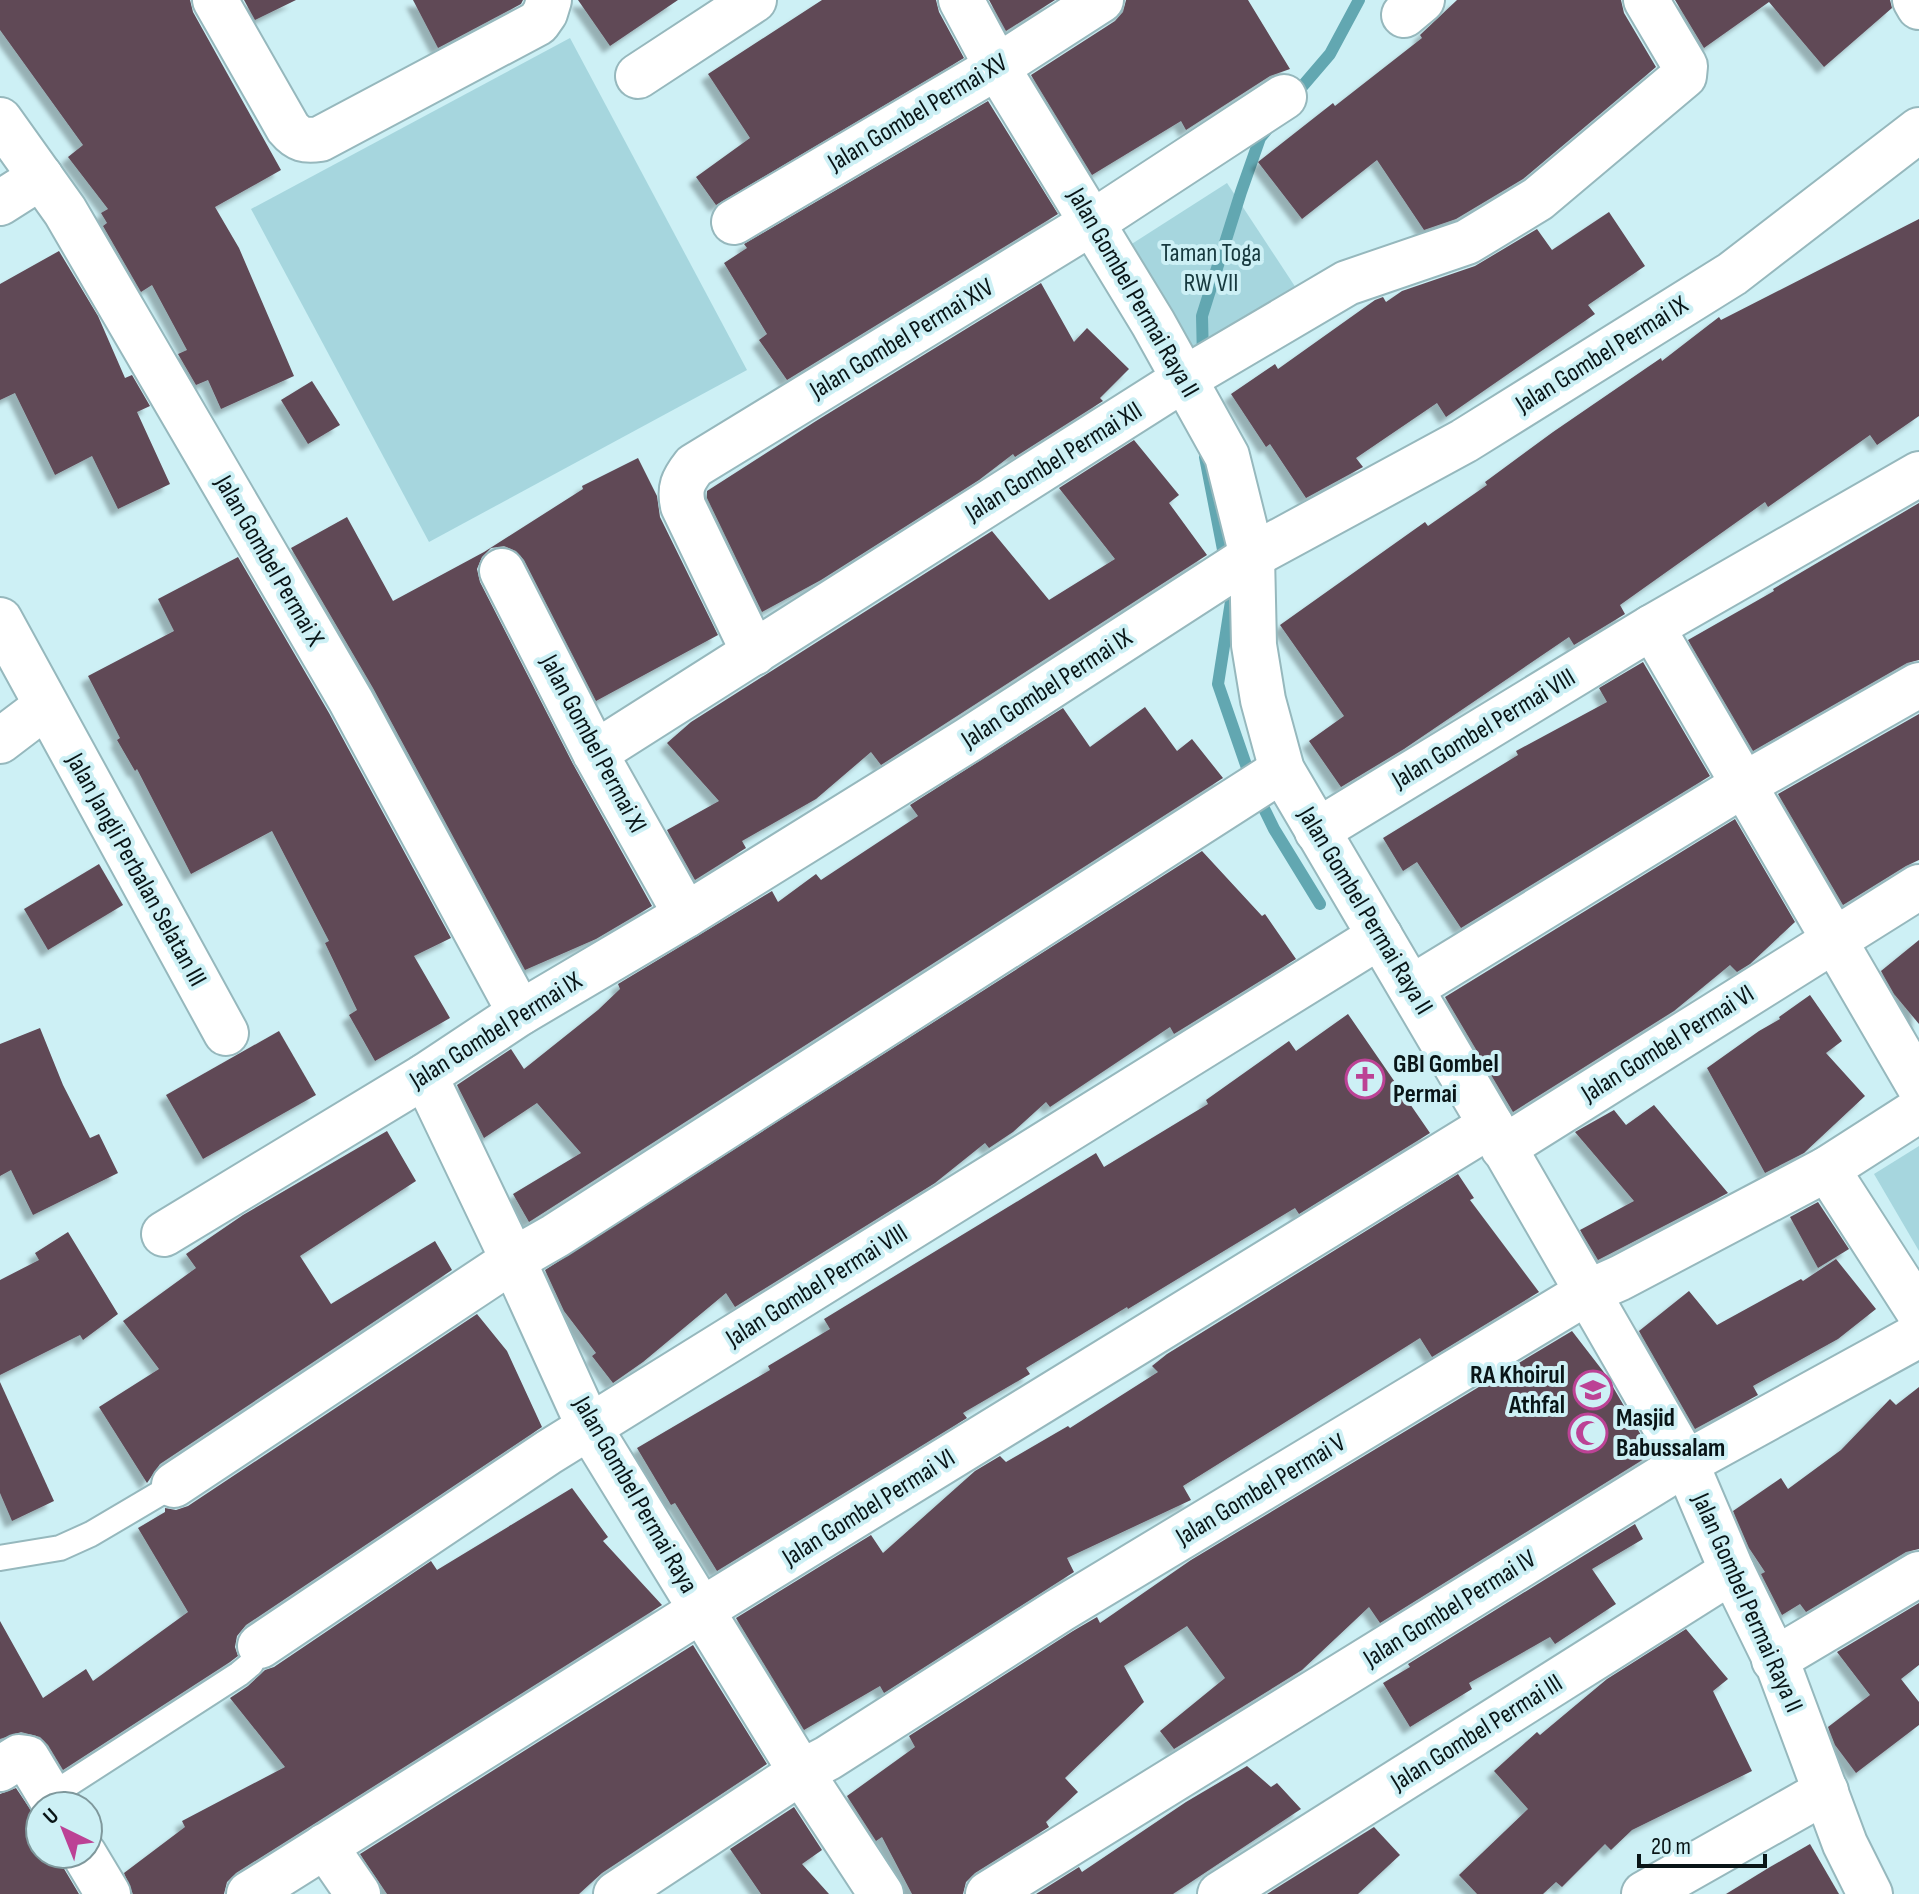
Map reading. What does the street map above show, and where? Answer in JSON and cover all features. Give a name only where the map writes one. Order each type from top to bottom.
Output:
[{"type":"street","points":[[215,0],[288,128],[296,137],[306,141],[320,139],[538,23],[549,0]]},
{"type":"street","points":[[638,76],[754,0]]},
{"type":"street","name":"Jalan Gombel Permai Raya II","points":[[961,0],[997,67],[1093,222],[1227,456],[1252,556],[1254,645],[1263,700],[1282,770],[1686,1463],[1774,1660],[1845,1844],[1870,1894]]},
{"type":"street","name":"Jalan Gombel Permai XV","points":[[734,222],[997,67],[1101,0]]},
{"type":"street","name":"Jalan Gombel Permai XII","points":[[595,753],[1184,379],[1347,283],[1467,242],[1538,199],[1684,76],[1685,66],[1646,0]]},
{"type":"street","points":[[1915,0],[1919,7]]},
{"type":"street","name":"Jalan Gombel Permai XIV","points":[[754,653],[683,506],[680,492],[683,480],[689,473],[708,457],[1093,222],[1284,97]]},
{"type":"street","name":"Jalan Gombel Permai X","points":[[0,120],[65,211],[351,701],[520,1013]]},
{"type":"street","name":"Jalan Gombel Permai IX","points":[[164,1234],[968,740],[1252,556],[1464,441],[1732,274],[1919,130]]},
{"type":"street","points":[[0,203],[41,177]]},
{"type":"street","name":"Jalan Gombel Permai VIII","points":[[1317,831],[1652,627],[1919,474]]},
{"type":"street","name":"Jalan Gombel Permai XI","points":[[502,571],[595,753],[686,915]]},
{"type":"street","name":"Jalan Jangli Perbalan Selatan III","points":[[0,620],[226,1033]]},
{"type":"street","points":[[1652,627],[1919,1086]]},
{"type":"street","points":[[1411,988],[1743,785],[1919,685]]},
{"type":"street","points":[[0,741],[46,706]]},
{"type":"street","points":[[174,1485],[513,1260],[1282,770]]},
{"type":"street","name":"Jalan Gombel Permai VI","points":[[249,1894],[703,1609],[1919,887]]},
{"type":"street","name":"Jalan Gombel Permai VIII","points":[[260,1646],[589,1427],[1380,936]]},
{"type":"street","name":"Jalan Gombel Permai Raya","points":[[425,1076],[589,1427],[801,1772],[881,1894]]},
{"type":"street","name":"Jalan Gombel Permai V","points":[[616,1894],[801,1772],[828,1758],[1060,1610],[1586,1293],[1827,1169],[1919,1110]]},
{"type":"street","points":[[1827,1169],[1919,1312]]},
{"type":"street","name":"Jalan Gombel Permai IV","points":[[988,1894],[1686,1463],[1919,1335]]},
{"type":"street","name":"Jalan Gombel Permai III","points":[[1220,1894],[1732,1571]]},
{"type":"street","points":[[1774,1660],[1919,1574]]},
{"type":"street","points":[[0,1769],[19,1757],[27,1758],[46,1790]]},
{"type":"street","points":[[1644,1894],[1826,1791]]},
{"type":"street","points":[[325,1846],[358,1894]]},
{"type":"street","points":[[94,1870],[108,1894]]},
{"type":"lane","points":[[0,1558],[60,1548],[91,1534],[174,1485]]},
{"type":"lane","points":[[69,1790],[239,1674],[251,1664],[260,1646]]},
{"type":"green space","points":[[570,38],[747,370],[429,542],[251,209]]},
{"type":"green space","name":"Taman Toga RW VII","points":[[1227,183],[1296,288],[1196,354],[1127,247]]},
{"type":"green space","points":[[1919,1146],[1919,1251],[1874,1174]]},
{"type":"building","points":[[0,0],[190,0],[193,12],[281,170],[215,207],[239,248],[294,376],[221,409],[208,380],[196,385],[178,354],[187,350],[152,285],[141,292],[103,226],[107,223],[101,213],[108,209],[68,157],[83,145],[0,30]]},
{"type":"building","points":[[244,0],[296,0],[255,20]]},
{"type":"building","points":[[413,0],[523,0],[521,4],[438,48]]},
{"type":"building","points":[[578,0],[678,0],[610,46]]},
{"type":"building","points":[[822,0],[936,0],[939,12],[964,58],[716,205],[696,177],[750,138],[708,74]]},
{"type":"building","points":[[989,0],[1055,0],[1006,31]]},
{"type":"building","points":[[1126,0],[1248,0],[1290,69],[1270,76],[1186,130],[1181,121],[1092,175],[1031,75],[1115,21],[1123,12]]},
{"type":"building","points":[[1457,0],[1621,0],[1624,13],[1656,67],[1523,179],[1456,219],[1424,230],[1377,160],[1302,219],[1258,162],[1422,38],[1420,35]]},
{"type":"building","points":[[1675,0],[1890,0],[1892,8],[1824,67],[1769,2],[1704,48]]},
{"type":"building","points":[[988,101],[1058,214],[787,380],[759,340],[767,334],[724,263],[747,248],[744,244]]},
{"type":"building","points":[[1609,212],[1645,266],[1588,305],[1595,314],[1446,417],[1437,403],[1356,458],[1363,467],[1306,498],[1270,444],[1266,447],[1231,394],[1275,364],[1278,369],[1375,300],[1383,297],[1386,302],[1402,291],[1475,266],[1537,229],[1552,250]]},
{"type":"building","points":[[1919,219],[1919,416],[1877,445],[1870,435],[1768,507],[1765,502],[1620,605],[1625,614],[1574,645],[1569,637],[1404,749],[1341,787],[1309,741],[1344,716],[1280,625],[1425,522],[1428,526],[1487,485],[1485,482],[1553,432],[1661,358],[1662,361],[1719,317],[1721,320]]},
{"type":"building","points":[[59,251],[98,316],[125,378],[132,375],[150,406],[137,412],[170,484],[118,509],[92,456],[55,475],[15,393],[0,400],[0,284]]},
{"type":"building","points":[[1041,283],[1074,342],[1087,328],[1129,369],[1100,398],[1103,401],[1015,457],[1013,454],[979,480],[821,580],[762,612],[707,498],[707,491]]},
{"type":"building","points":[[312,381],[340,425],[308,444],[281,400]]},
{"type":"building","points":[[1134,440],[1179,495],[1169,503],[1207,555],[881,765],[871,752],[816,799],[742,841],[746,848],[695,880],[667,830],[719,801],[667,743],[691,722],[992,531],[1049,600],[1115,559],[1059,488]]},
{"type":"building","points":[[638,458],[657,496],[660,517],[718,635],[596,701],[524,560],[516,551],[504,546],[491,548],[482,557],[477,569],[480,582],[573,764],[652,906],[596,939],[525,970],[373,688],[291,548],[347,517],[393,601],[484,552],[583,489],[582,486]]},
{"type":"building","points":[[1919,503],[1919,660],[1907,663],[1753,751],[1688,640]]},
{"type":"building","points":[[238,557],[329,713],[451,938],[414,956],[450,1018],[375,1061],[349,1015],[357,1010],[325,943],[329,941],[272,831],[191,874],[137,769],[135,771],[117,740],[120,738],[88,676],[174,631],[158,599]]},
{"type":"building","points":[[1643,662],[1710,776],[1461,928],[1417,862],[1403,871],[1383,838],[1518,755],[1516,751],[1607,702],[1599,688]]},
{"type":"building","points":[[1145,707],[1177,751],[1192,739],[1223,778],[529,1222],[513,1194],[581,1153],[537,1103],[484,1138],[457,1085],[511,1049],[524,1069],[598,1010],[620,989],[618,984],[772,891],[778,902],[816,874],[821,880],[918,816],[910,805],[1063,708],[1090,747]]},
{"type":"building","points":[[1919,714],[1919,860],[1843,905],[1778,794]]},
{"type":"building","points":[[1735,819],[1795,922],[1750,964],[1737,972],[1730,965],[1674,1011],[1513,1112],[1445,997]]},
{"type":"building","points":[[1202,851],[1262,916],[1265,914],[1296,959],[1174,1034],[1170,1027],[1050,1107],[1046,1102],[1013,1132],[989,1148],[985,1143],[935,1183],[735,1307],[726,1293],[613,1383],[592,1356],[596,1353],[564,1311],[545,1270]]},
{"type":"building","points":[[99,864],[123,905],[48,950],[24,909]]},
{"type":"building","points":[[1919,940],[1919,1024],[1894,994],[1881,971]]},
{"type":"building","points":[[1810,995],[1842,1041],[1826,1053],[1865,1096],[1804,1153],[1765,1173],[1707,1068]]},
{"type":"building","points":[[1348,1014],[1430,1133],[1299,1214],[1295,1208],[1026,1368],[1030,1374],[963,1413],[967,1418],[717,1571],[675,1503],[671,1505],[637,1448],[770,1370],[768,1366],[830,1329],[824,1319],[1096,1153],[1104,1167],[1208,1104],[1206,1100],[1289,1041],[1296,1051]]},
{"type":"building","points":[[40,1028],[63,1085],[90,1138],[99,1134],[118,1173],[33,1215],[11,1170],[0,1176],[0,1044]]},
{"type":"building","points":[[279,1031],[316,1095],[203,1159],[166,1095]]},
{"type":"building","points":[[1654,1105],[1728,1193],[1598,1260],[1580,1230],[1634,1201],[1575,1132],[1614,1110],[1626,1125]]},
{"type":"building","points":[[387,1131],[416,1181],[300,1256],[331,1304],[435,1241],[452,1270],[160,1464],[147,1483],[99,1407],[159,1369],[123,1321],[196,1268],[186,1254],[243,1215]]},
{"type":"building","points":[[1458,1174],[1474,1198],[1470,1200],[1539,1292],[1432,1357],[1420,1338],[1183,1486],[1191,1500],[1067,1558],[1074,1572],[884,1693],[880,1686],[804,1730],[736,1618],[871,1535],[883,1553],[975,1471],[1000,1456],[1006,1462],[1068,1426],[1070,1428],[1158,1372],[1152,1366],[1167,1354]]},
{"type":"building","points":[[1818,1202],[1849,1249],[1818,1268],[1790,1217]]},
{"type":"building","points":[[68,1232],[118,1314],[83,1340],[80,1335],[0,1375],[0,1280],[39,1260],[35,1253]]},
{"type":"building","points":[[1836,1259],[1876,1309],[1838,1339],[1753,1386],[1758,1395],[1695,1429],[1639,1331],[1689,1291],[1717,1325],[1801,1279],[1803,1281]]},
{"type":"building","points":[[477,1314],[507,1351],[542,1427],[246,1625],[237,1636],[235,1647],[238,1656],[63,1770],[40,1737],[21,1732],[0,1739],[0,1621],[43,1698],[86,1669],[93,1681],[188,1612],[138,1528],[165,1512],[165,1508],[176,1510],[188,1506]]},
{"type":"building","points":[[1572,1331],[1606,1375],[1652,1454],[1380,1623],[1369,1607],[1302,1670],[1174,1749],[1160,1731],[1225,1678],[1187,1626],[1124,1666],[1144,1702],[1065,1778],[1078,1792],[1046,1822],[1049,1827],[975,1873],[966,1882],[963,1894],[912,1894],[882,1837],[876,1841],[847,1796],[915,1747],[909,1736],[1073,1631],[1097,1617],[1100,1623],[1191,1560]]},
{"type":"building","points":[[0,1382],[54,1501],[12,1521],[0,1493]]},
{"type":"building","points":[[1919,1387],[1919,1549],[1906,1552],[1806,1612],[1800,1604],[1782,1615],[1761,1574],[1765,1572],[1749,1548],[1733,1511],[1781,1478],[1788,1489],[1841,1450],[1890,1399],[1896,1405]]},
{"type":"building","points":[[572,1488],[608,1537],[603,1541],[662,1605],[236,1873],[227,1882],[224,1894],[133,1894],[124,1873],[185,1827],[182,1821],[285,1767],[230,1698],[265,1670],[274,1667],[431,1561],[437,1570]]},
{"type":"building","points":[[1635,1524],[1643,1539],[1592,1569],[1616,1604],[1555,1644],[1550,1637],[1469,1683],[1472,1689],[1410,1727],[1383,1683],[1410,1667],[1408,1664]]},
{"type":"building","points":[[1919,1603],[1919,1665],[1901,1679],[1919,1702],[1919,1725],[1856,1773],[1835,1745],[1828,1727],[1870,1695],[1837,1652]]},
{"type":"building","points":[[1686,1629],[1728,1679],[1713,1691],[1752,1771],[1632,1830],[1611,1850],[1605,1844],[1562,1887],[1556,1882],[1543,1894],[1477,1894],[1459,1875],[1528,1809],[1494,1771],[1537,1732],[1540,1735],[1607,1679]]},
{"type":"building","points":[[693,1645],[767,1764],[602,1873],[579,1894],[387,1894],[360,1854]]},
{"type":"building","points":[[1247,1766],[1271,1787],[1277,1783],[1301,1809],[1173,1894],[1036,1894],[1079,1867],[1082,1872],[1186,1802]]},
{"type":"building","points":[[16,1788],[24,1800],[24,1870],[65,1870],[79,1894],[0,1894],[0,1794]]},
{"type":"building","points":[[794,1807],[822,1850],[802,1864],[829,1894],[761,1894],[730,1849]]},
{"type":"building","points":[[1374,1827],[1400,1855],[1358,1894],[1267,1894]]},
{"type":"building","points":[[1810,1844],[1839,1894],[1726,1894],[1770,1867]]},
{"type":"waterway","points":[[1294,96],[1330,54],[1359,0]]},
{"type":"waterway","points":[[1203,359],[1202,316],[1260,138],[1270,126]]},
{"type":"waterway","points":[[1205,457],[1226,565]]},
{"type":"waterway","points":[[1232,595],[1218,684],[1254,788],[1274,829],[1320,904]]},
{"type":"place","name":"GBI Gombel Permai","points":[[1365,1079]]},
{"type":"place","name":"RA Khoirul Athfal","points":[[1593,1390]]},
{"type":"place","name":"Masjid Babussalam","points":[[1588,1433]]}]
